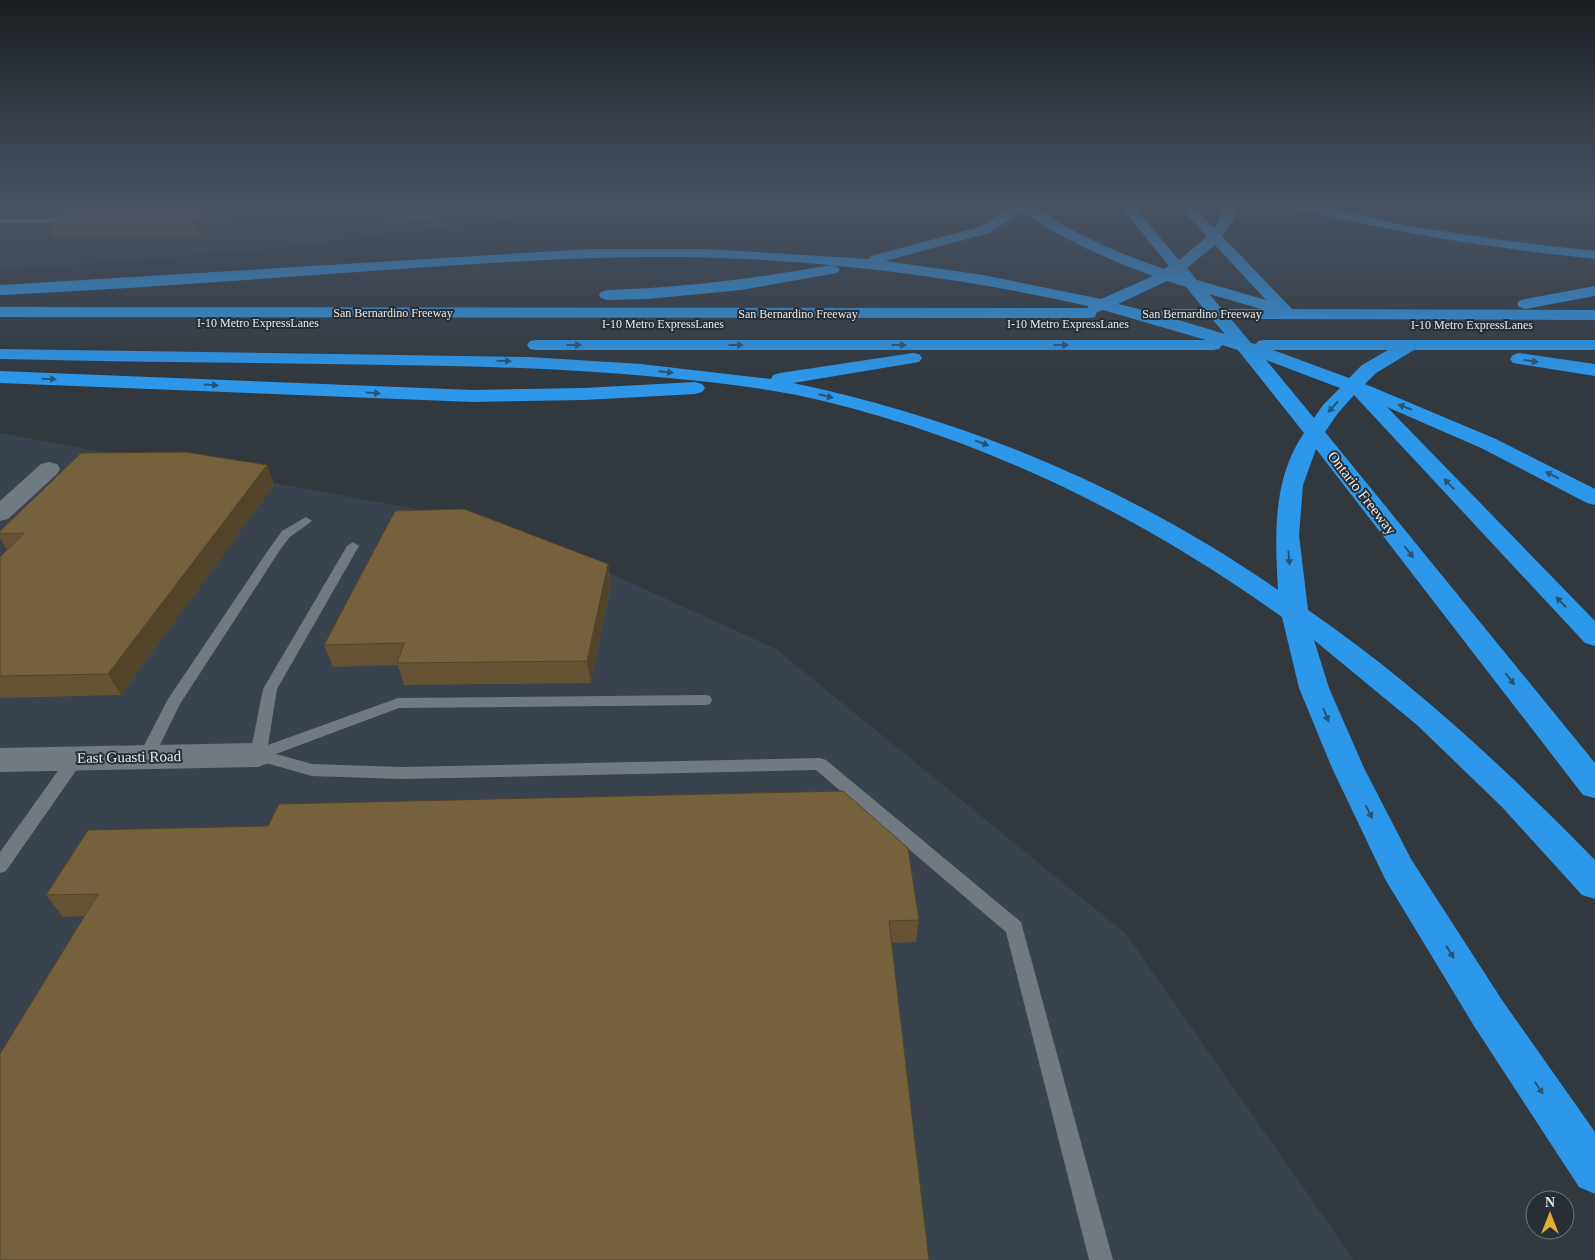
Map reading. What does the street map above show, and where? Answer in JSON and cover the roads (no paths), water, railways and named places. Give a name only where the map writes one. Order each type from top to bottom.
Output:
[{"type":"highway","points":[[0,290],[435,262]]},
{"type":"highway","points":[[850,262],[933,272],[1058,295],[1145,316],[1308,368],[1426,415],[1493,446],[1595,498]]},
{"type":"highway","points":[[593,296],[648,294],[741,285],[827,272],[865,262]]},
{"type":"highway","points":[[1135,262],[1169,275],[1265,306],[1414,341],[1595,370]]},
{"type":"highway","name":"Ontario Freeway","points":[[1173,262],[1270,377],[1595,786]]},
{"type":"highway","points":[[0,377],[412,394],[535,396],[642,392],[804,376],[943,352],[1061,320],[1148,285],[1186,262]]},
{"type":"highway","points":[[1239,262],[1595,637]]},
{"type":"highway","points":[[1595,291],[1511,307],[1478,316],[1444,328],[1404,347],[1369,369],[1330,409],[1307,444],[1292,485],[1287,535],[1292,596],[1298,632],[1314,688],[1348,768],[1398,869],[1488,1013],[1595,1170]]},
{"type":"highway","points":[[0,307],[209,300],[554,297]]},
{"type":"highway","name":"San Bernardino Freeway","points":[[0,312],[1595,315]]},
{"type":"highway","name":"I-10 Metro ExpressLanes","points":[[0,322],[1595,325]]},
{"type":"highway","points":[[0,345],[1595,345]]},
{"type":"highway","points":[[0,354],[515,361],[646,370],[724,378],[808,391],[890,412],[963,436],[1038,466],[1124,506],[1196,546],[1255,583],[1372,669],[1456,742],[1595,884]]},
{"type":"street","points":[[0,514],[49,469]]},
{"type":"street","name":"East Guasti Road","points":[[0,760],[258,755]]},
{"type":"lane","points":[[146,757],[173,703],[275,549],[286,534],[306,521]]},
{"type":"lane","points":[[258,755],[270,688],[353,546]]},
{"type":"lane","points":[[258,755],[398,703],[705,700]]},
{"type":"lane","points":[[258,755],[312,770],[401,773],[820,764],[1014,928],[1100,1260]]},
{"type":"lane","points":[[0,866],[76,758]]}]
